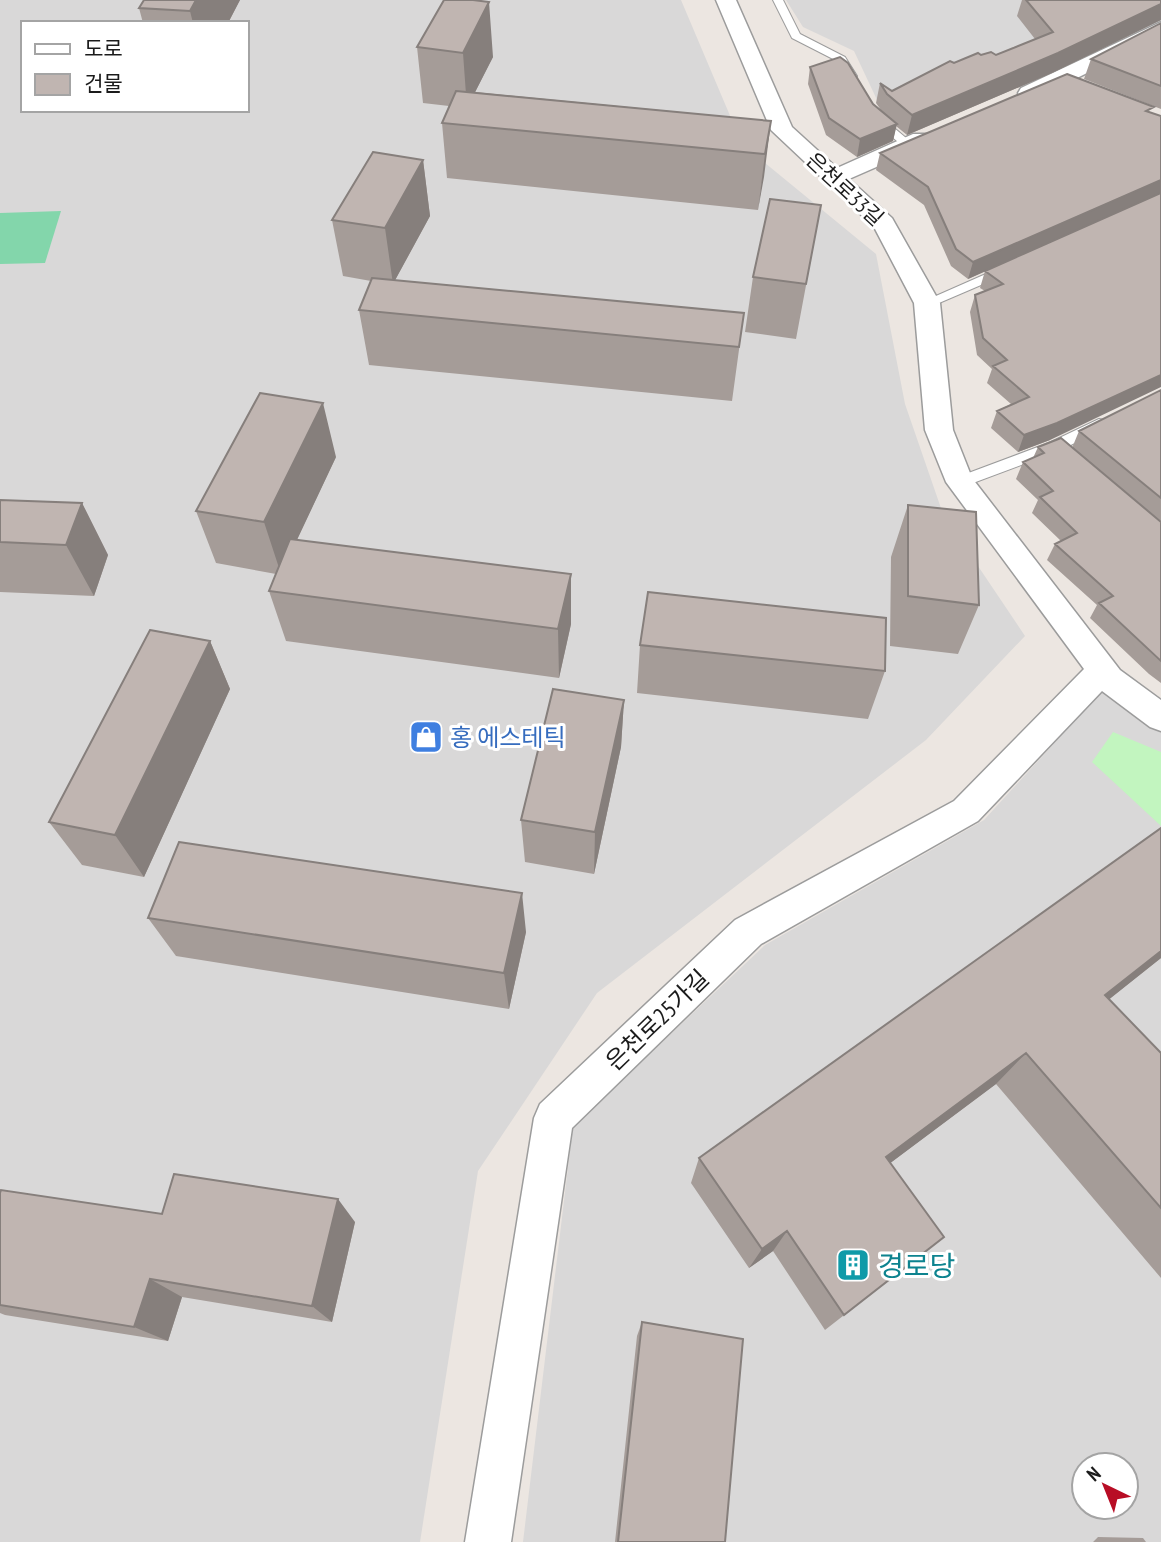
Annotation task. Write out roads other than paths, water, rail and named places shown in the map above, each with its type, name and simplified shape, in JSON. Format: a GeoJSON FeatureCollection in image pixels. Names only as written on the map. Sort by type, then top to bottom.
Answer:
{"type":"FeatureCollection","features":[{"type":"Feature","properties":{"kind":"street","name":"은천로33길"},"geometry":{"type":"LineString","coordinates":[[726,0],[782,130],[884,223],[927,303],[939,430],[960,482]]}},
{"type":"Feature","properties":{"kind":"street"},"geometry":{"type":"LineString","coordinates":[[1010,101],[1061,80],[1161,28]]}},
{"type":"Feature","properties":{"kind":"street"},"geometry":{"type":"LineString","coordinates":[[1061,80],[1086,90]]}},
{"type":"Feature","properties":{"kind":"street"},"geometry":{"type":"LineString","coordinates":[[834,177],[947,129]]}},
{"type":"Feature","properties":{"kind":"street"},"geometry":{"type":"LineString","coordinates":[[960,482],[1102,671],[1116,686],[1161,718]]}},
{"type":"Feature","properties":{"kind":"street","name":"은천로25가길"},"geometry":{"type":"LineString","coordinates":[[488,1542],[554,1118],[748,932],[966,810],[1102,671]]}},
{"type":"Feature","properties":{"kind":"lane"},"geometry":{"type":"LineString","coordinates":[[778,0],[796,36],[841,59],[855,82]]}},
{"type":"Feature","properties":{"kind":"lane"},"geometry":{"type":"LineString","coordinates":[[869,106],[876,118],[908,145]]}},
{"type":"Feature","properties":{"kind":"lane"},"geometry":{"type":"LineString","coordinates":[[927,303],[1021,262]]}},
{"type":"Feature","properties":{"kind":"lane"},"geometry":{"type":"LineString","coordinates":[[960,482],[1061,450],[1117,415]]}},
{"type":"Feature","properties":{"kind":"place","name":"홍 에스테틱"},"geometry":{"type":"Point","coordinates":[426,737]}},
{"type":"Feature","properties":{"kind":"place","name":"경로당"},"geometry":{"type":"Point","coordinates":[853,1265]}}]}
